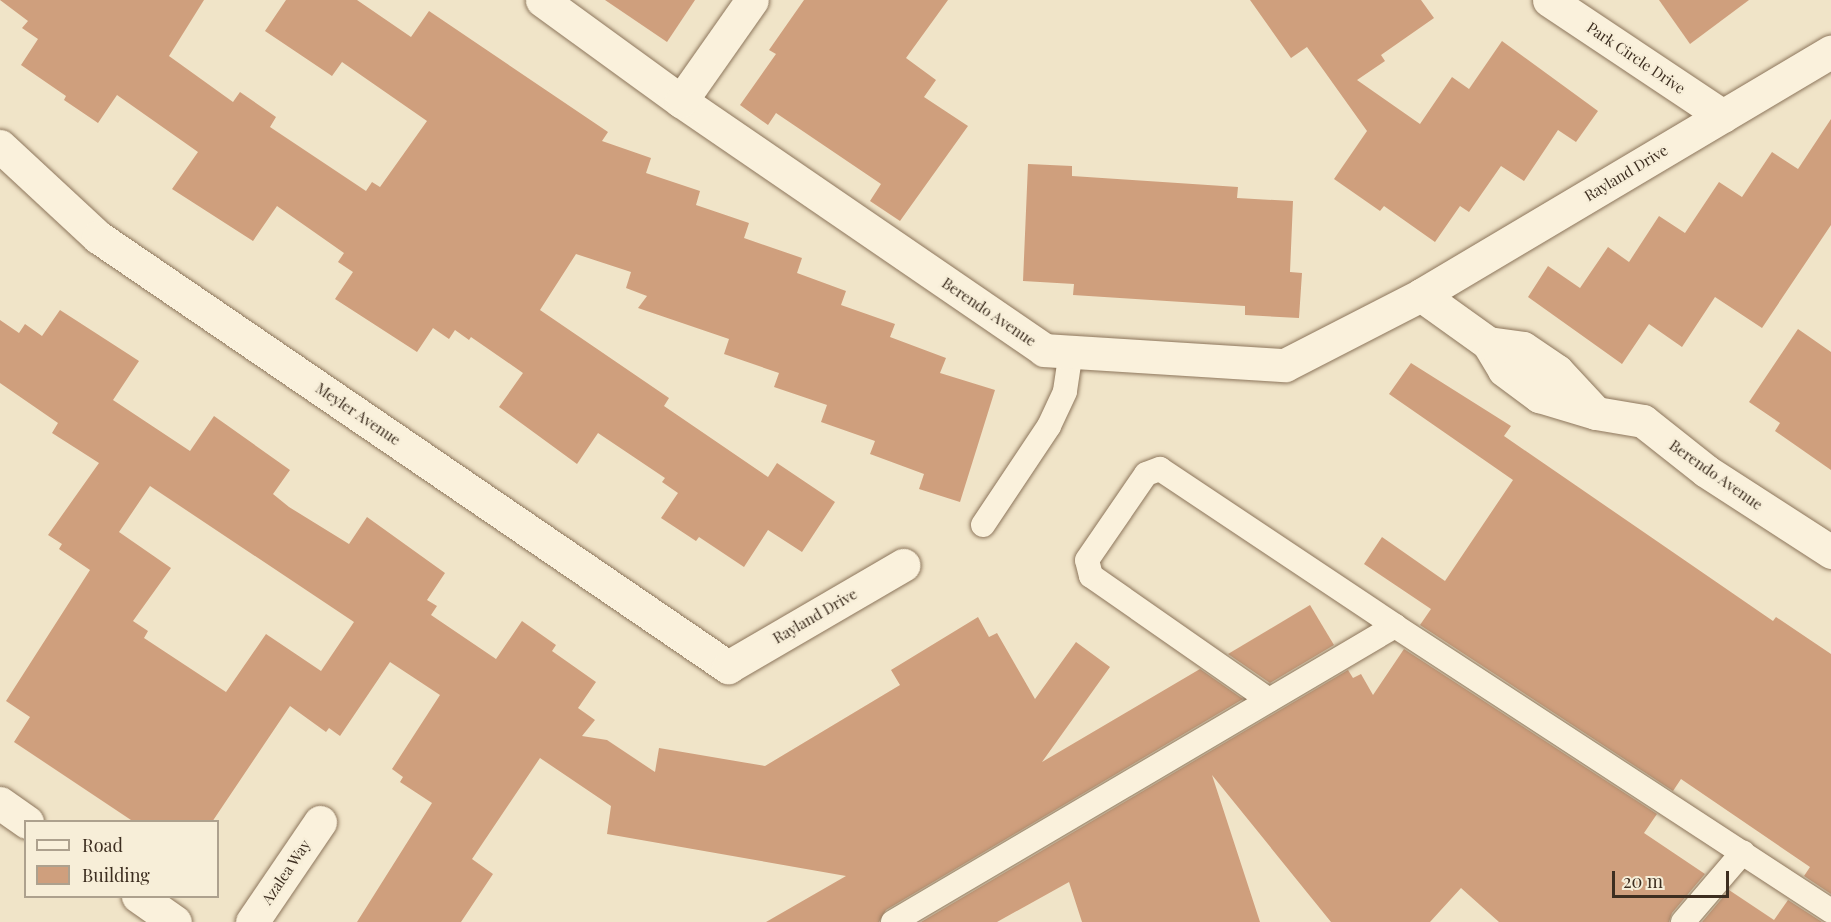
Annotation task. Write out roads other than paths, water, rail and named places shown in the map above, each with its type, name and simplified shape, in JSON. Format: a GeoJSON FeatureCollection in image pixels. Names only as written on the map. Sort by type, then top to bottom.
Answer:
{"type":"FeatureCollection","features":[{"type":"Feature","properties":{"kind":"street","name":"Berendo Avenue"},"geometry":{"type":"LineString","coordinates":[[542,0],[681,101],[1044,350],[1285,365],[1421,295],[1488,343],[1523,348],[1557,371],[1596,413],[1643,421],[1706,471],[1831,552]]}},
{"type":"Feature","properties":{"kind":"street"},"geometry":{"type":"LineString","coordinates":[[681,101],[752,0]]}},
{"type":"Feature","properties":{"kind":"street","name":"Park Circle Drive"},"geometry":{"type":"LineString","coordinates":[[1549,0],[1724,116]]}},
{"type":"Feature","properties":{"kind":"street","name":"Rayland Drive"},"geometry":{"type":"LineString","coordinates":[[1421,295],[1831,52]]}},
{"type":"Feature","properties":{"kind":"street","name":"Meyler Avenue"},"geometry":{"type":"LineString","coordinates":[[0,146],[98,237],[728,667]]}},
{"type":"Feature","properties":{"kind":"street","name":"Rayland Drive"},"geometry":{"type":"LineString","coordinates":[[728,667],[903,565]]}},
{"type":"Feature","properties":{"kind":"street"},"geometry":{"type":"LineString","coordinates":[[0,803],[24,820]]}},
{"type":"Feature","properties":{"kind":"street","name":"Azalea Way"},"geometry":{"type":"LineString","coordinates":[[252,922],[320,822]]}},
{"type":"Feature","properties":{"kind":"street"},"geometry":{"type":"LineString","coordinates":[[139,898],[175,922]]}},
{"type":"Feature","properties":{"kind":"lane"},"geometry":{"type":"LineString","coordinates":[[983,525],[1049,426],[1065,391],[1071,351]]}},
{"type":"Feature","properties":{"kind":"lane"},"geometry":{"type":"LineString","coordinates":[[1269,700],[1091,576],[1087,560],[1146,474],[1160,469],[1395,626],[1831,911]]}},
{"type":"Feature","properties":{"kind":"lane"},"geometry":{"type":"LineString","coordinates":[[893,922],[1395,626]]}},
{"type":"Feature","properties":{"kind":"lane"},"geometry":{"type":"LineString","coordinates":[[1683,922],[1743,852]]}}]}
